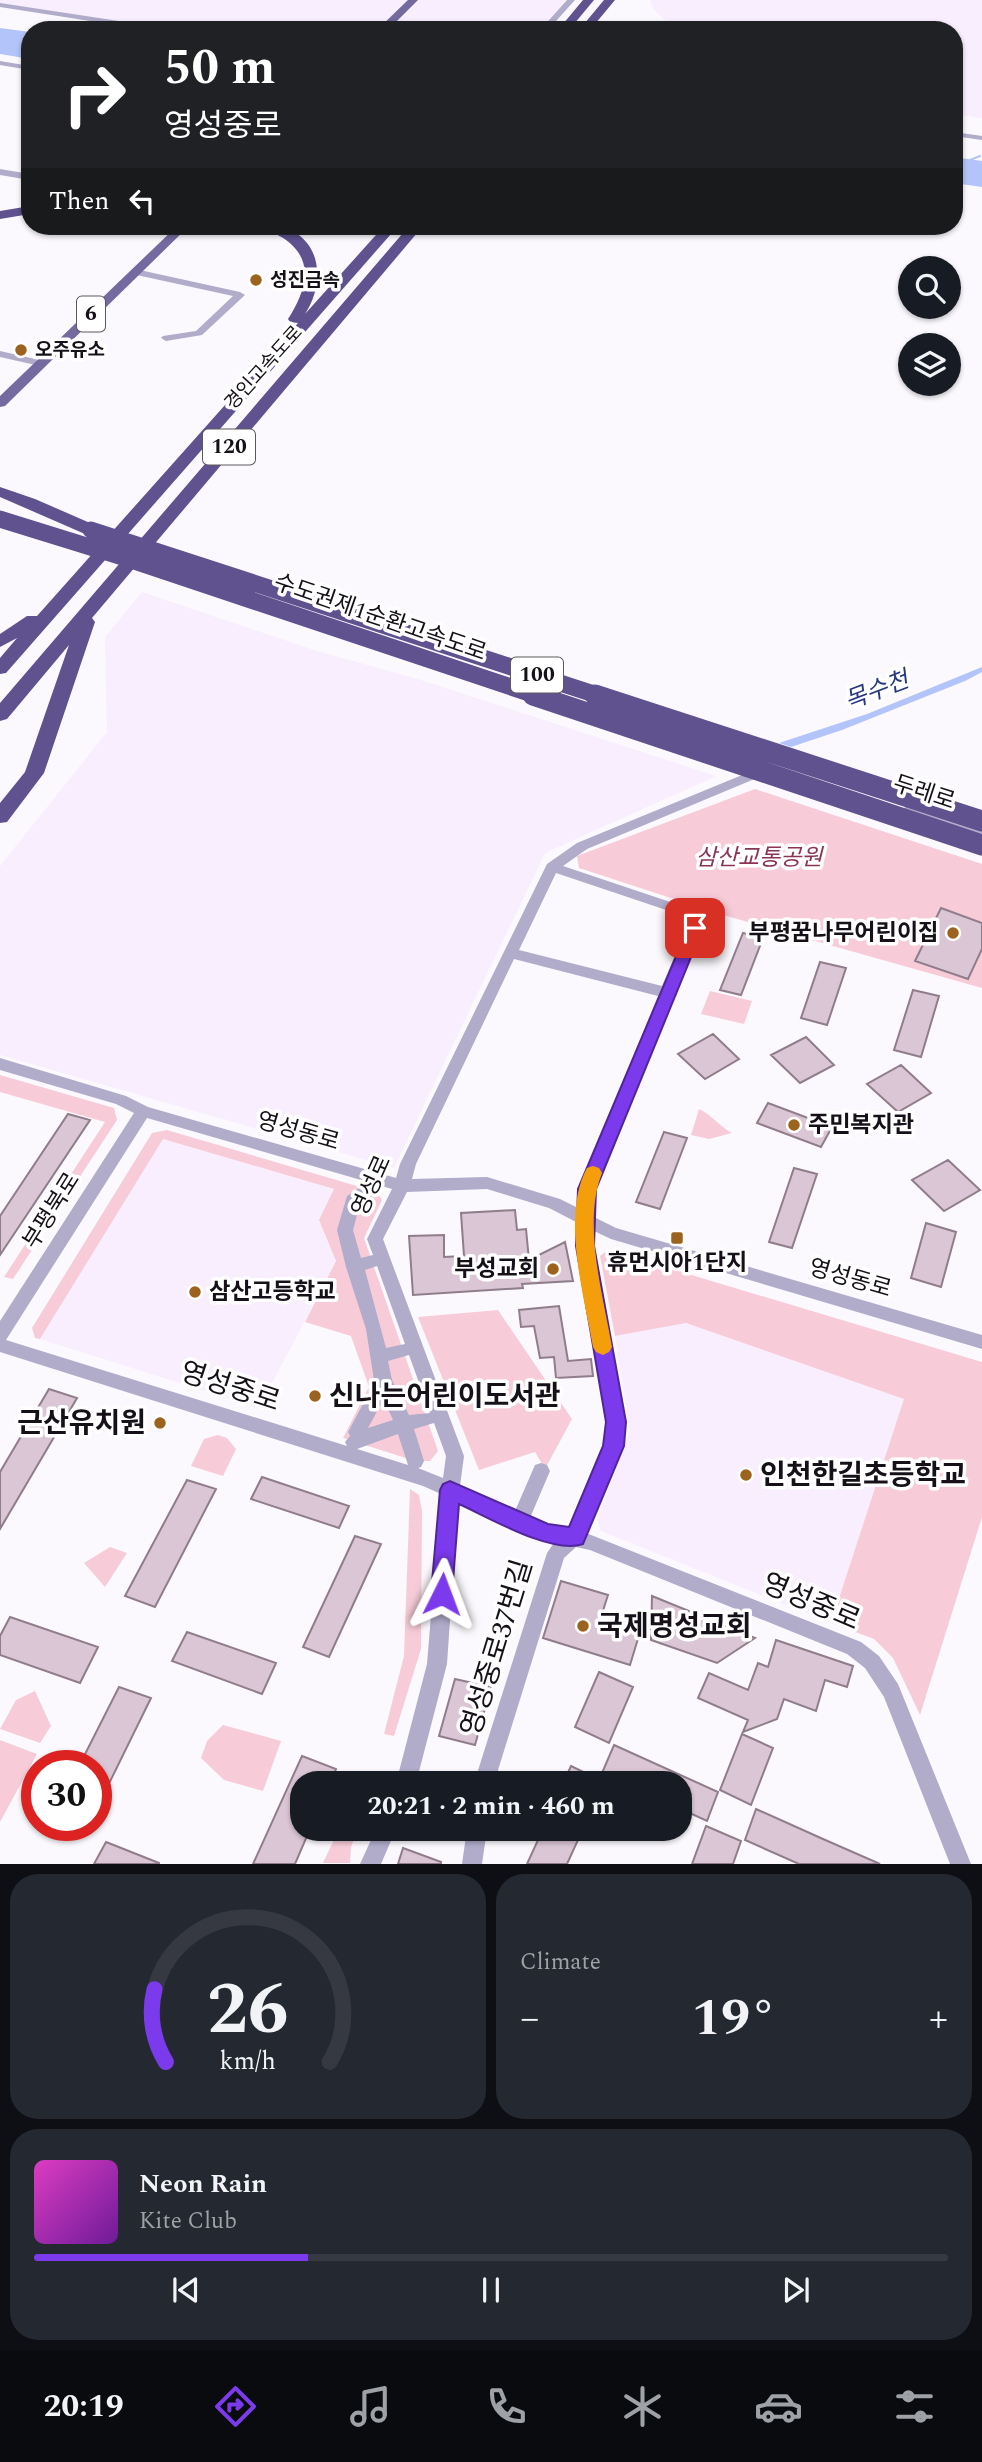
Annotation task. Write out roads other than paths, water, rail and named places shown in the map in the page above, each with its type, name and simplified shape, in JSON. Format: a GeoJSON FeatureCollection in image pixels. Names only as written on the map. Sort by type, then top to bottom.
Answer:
{"type":"FeatureCollection","features":[{"type":"Feature","properties":{"kind":"highway"},"geometry":{"type":"LineString","coordinates":[[571,21],[589,0]]}},
{"type":"Feature","properties":{"kind":"highway"},"geometry":{"type":"LineString","coordinates":[[592,21],[610,0]]}},
{"type":"Feature","properties":{"kind":"highway"},"geometry":{"type":"LineString","coordinates":[[604,21],[622,0]]}},
{"type":"Feature","properties":{"kind":"highway"},"geometry":{"type":"LineString","coordinates":[[0,202],[21,198]]}},
{"type":"Feature","properties":{"kind":"highway"},"geometry":{"type":"LineString","coordinates":[[0,215],[21,212]]}},
{"type":"Feature","properties":{"kind":"highway"},"geometry":{"type":"LineString","coordinates":[[267,365],[283,335],[301,311],[310,294],[313,279],[312,263],[305,251],[287,235]]}},
{"type":"Feature","properties":{"kind":"highway","name":"경인고속도로"},"geometry":{"type":"LineString","coordinates":[[0,669],[383,235]]}},
{"type":"Feature","properties":{"kind":"highway","name":"경인고속도로"},"geometry":{"type":"LineString","coordinates":[[0,715],[408,235]]}},
{"type":"Feature","properties":{"kind":"highway"},"geometry":{"type":"LineString","coordinates":[[369,281],[422,235]]}},
{"type":"Feature","properties":{"kind":"highway"},"geometry":{"type":"LineString","coordinates":[[0,492],[91,530]]}},
{"type":"Feature","properties":{"kind":"highway","name":"수도권제1순환고속도로"},"geometry":{"type":"LineString","coordinates":[[0,501],[982,821]]}},
{"type":"Feature","properties":{"kind":"highway","name":"수도권제1순환고속도로"},"geometry":{"type":"LineString","coordinates":[[0,519],[982,845]]}},
{"type":"Feature","properties":{"kind":"highway"},"geometry":{"type":"LineString","coordinates":[[0,534],[118,556]]}},
{"type":"Feature","properties":{"kind":"highway","name":"경인고속도로"},"geometry":{"type":"LineString","coordinates":[[0,642],[55,605]]}},
{"type":"Feature","properties":{"kind":"highway","name":"경인고속도로"},"geometry":{"type":"LineString","coordinates":[[0,817],[34,773],[89,612]]}},
{"type":"Feature","properties":{"kind":"main road"},"geometry":{"type":"LineString","coordinates":[[391,21],[413,0]]}},
{"type":"Feature","properties":{"kind":"main road","name":"6"},"geometry":{"type":"LineString","coordinates":[[0,402],[173,235]]}},
{"type":"Feature","properties":{"kind":"street"},"geometry":{"type":"LineString","coordinates":[[552,21],[571,0]]}},
{"type":"Feature","properties":{"kind":"street"},"geometry":{"type":"LineString","coordinates":[[0,5],[110,21]]}},
{"type":"Feature","properties":{"kind":"street"},"geometry":{"type":"LineString","coordinates":[[0,13],[53,21]]}},
{"type":"Feature","properties":{"kind":"street"},"geometry":{"type":"LineString","coordinates":[[0,63],[21,66]]}},
{"type":"Feature","properties":{"kind":"street"},"geometry":{"type":"LineString","coordinates":[[963,135],[982,138]]}},
{"type":"Feature","properties":{"kind":"street"},"geometry":{"type":"LineString","coordinates":[[0,172],[21,176]]}},
{"type":"Feature","properties":{"kind":"street"},"geometry":{"type":"LineString","coordinates":[[135,272],[240,295],[199,333],[166,338]]}},
{"type":"Feature","properties":{"kind":"street"},"geometry":{"type":"LineString","coordinates":[[0,354],[40,363]]}},
{"type":"Feature","properties":{"kind":"street","name":"두레로"},"geometry":{"type":"LineString","coordinates":[[493,675],[982,834]]}},
{"type":"Feature","properties":{"kind":"street","name":"영성로"},"geometry":{"type":"LineString","coordinates":[[409,1771],[438,1664],[450,1490],[455,1456],[375,1239],[402,1186],[408,1164],[552,867],[582,846],[775,766]]}},
{"type":"Feature","properties":{"kind":"street"},"geometry":{"type":"LineString","coordinates":[[552,867],[689,913],[696,921],[587,1189],[586,1220]]}},
{"type":"Feature","properties":{"kind":"street"},"geometry":{"type":"LineString","coordinates":[[510,953],[668,993]]}},
{"type":"Feature","properties":{"kind":"street","name":"영성동로"},"geometry":{"type":"LineString","coordinates":[[0,1064],[121,1100],[143,1111],[402,1186],[487,1184],[554,1203],[611,1233],[982,1340]]}},
{"type":"Feature","properties":{"kind":"street","name":"부평북로"},"geometry":{"type":"LineString","coordinates":[[0,1335],[143,1111]]}},
{"type":"Feature","properties":{"kind":"street"},"geometry":{"type":"LineString","coordinates":[[370,1190],[353,1199],[345,1230],[374,1329],[383,1380],[404,1424],[415,1461]]}},
{"type":"Feature","properties":{"kind":"street","name":"영성중로37번길"},"geometry":{"type":"LineString","coordinates":[[488,1771],[556,1553],[575,1537],[614,1446],[616,1422],[585,1246],[586,1220]]}},
{"type":"Feature","properties":{"kind":"street"},"geometry":{"type":"LineString","coordinates":[[354,1267],[372,1261]]}},
{"type":"Feature","properties":{"kind":"street","name":"영성중로"},"geometry":{"type":"LineString","coordinates":[[0,1345],[428,1479],[546,1533],[575,1537],[854,1648],[872,1662],[891,1691],[961,1864]]}},
{"type":"Feature","properties":{"kind":"street"},"geometry":{"type":"LineString","coordinates":[[378,1357],[403,1350]]}},
{"type":"Feature","properties":{"kind":"street"},"geometry":{"type":"LineString","coordinates":[[392,1399],[376,1396],[357,1432],[361,1439],[427,1419]]}},
{"type":"Feature","properties":{"kind":"street"},"geometry":{"type":"LineString","coordinates":[[519,1522],[541,1471]]}},
{"type":"Feature","properties":{"kind":"street"},"geometry":{"type":"LineString","coordinates":[[370,1864],[381,1841]]}},
{"type":"Feature","properties":{"kind":"street"},"geometry":{"type":"LineString","coordinates":[[472,1864],[475,1841]]}},
{"type":"Feature","properties":{"kind":"water"},"geometry":{"type":"Polygon","coordinates":[[[0,28],[21,31],[21,58],[0,54],[0,28]]]}},
{"type":"Feature","properties":{"kind":"water"},"geometry":{"type":"Polygon","coordinates":[[[963,158],[982,161],[982,187],[963,184],[963,158]]]}},
{"type":"Feature","properties":{"kind":"water","name":"목수천"},"geometry":{"type":"Polygon","coordinates":[[[982,667],[982,672],[965,681],[842,730],[791,747],[779,743],[867,714],[982,667]]]}},
{"type":"Feature","properties":{"kind":"waterway"},"geometry":{"type":"LineString","coordinates":[[970,160],[980,156]]}},
{"type":"Feature","properties":{"kind":"place","name":"성진금속"},"geometry":{"type":"Point","coordinates":[256,280]}},
{"type":"Feature","properties":{"kind":"place","name":"오주유소"},"geometry":{"type":"Point","coordinates":[21,350]}},
{"type":"Feature","properties":{"kind":"place","name":"부평꿈나무어린이집"},"geometry":{"type":"Point","coordinates":[953,933]}},
{"type":"Feature","properties":{"kind":"place","name":"주민복지관"},"geometry":{"type":"Point","coordinates":[794,1125]}},
{"type":"Feature","properties":{"kind":"place","name":"휴먼시아1단지"},"geometry":{"type":"Point","coordinates":[677,1238]}},
{"type":"Feature","properties":{"kind":"place","name":"부성교회"},"geometry":{"type":"Point","coordinates":[553,1269]}},
{"type":"Feature","properties":{"kind":"place","name":"삼산고등학교"},"geometry":{"type":"Point","coordinates":[195,1292]}},
{"type":"Feature","properties":{"kind":"place","name":"신나는어린이도서관"},"geometry":{"type":"Point","coordinates":[315,1396]}},
{"type":"Feature","properties":{"kind":"place","name":"근산유치원"},"geometry":{"type":"Point","coordinates":[160,1423]}},
{"type":"Feature","properties":{"kind":"place","name":"인천한길초등학교"},"geometry":{"type":"Point","coordinates":[746,1475]}},
{"type":"Feature","properties":{"kind":"place","name":"국제명성교회"},"geometry":{"type":"Point","coordinates":[583,1626]}},
{"type":"Feature","properties":{"kind":"park label","name":"삼산교통공원"},"geometry":{"type":"Point","coordinates":[759,858]}}]}
